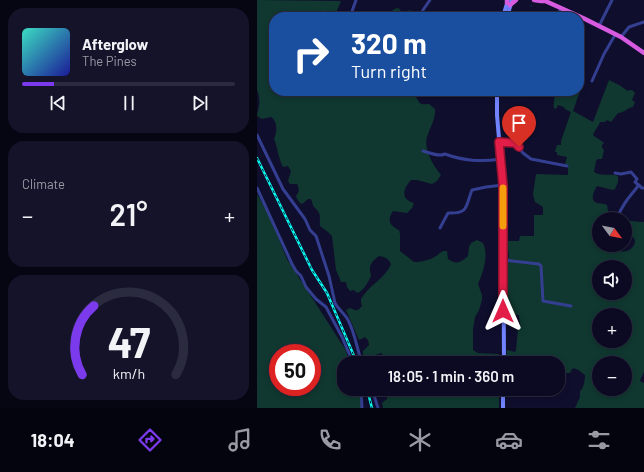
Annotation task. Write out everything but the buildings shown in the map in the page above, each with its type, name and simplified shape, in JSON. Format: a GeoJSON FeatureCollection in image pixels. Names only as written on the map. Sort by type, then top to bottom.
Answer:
{"type":"FeatureCollection","features":[{"type":"Feature","properties":{"kind":"highway"},"geometry":{"type":"LineString","coordinates":[[509,2],[516,0]]}},
{"type":"Feature","properties":{"kind":"highway"},"geometry":{"type":"LineString","coordinates":[[534,0],[543,0],[569,12]]}},
{"type":"Feature","properties":{"kind":"highway"},"geometry":{"type":"LineString","coordinates":[[584,19],[621,38],[644,53]]}},
{"type":"Feature","properties":{"kind":"main road"},"geometry":{"type":"LineString","coordinates":[[505,12],[509,2]]}},
{"type":"Feature","properties":{"kind":"main road"},"geometry":{"type":"LineString","coordinates":[[508,12],[509,2]]}},
{"type":"Feature","properties":{"kind":"main road"},"geometry":{"type":"LineString","coordinates":[[497,96],[503,185],[504,356]]}},
{"type":"Feature","properties":{"kind":"main road"},"geometry":{"type":"LineString","coordinates":[[503,396],[503,408]]}},
{"type":"Feature","properties":{"kind":"street"},"geometry":{"type":"LineString","coordinates":[[352,12],[356,0]]}},
{"type":"Feature","properties":{"kind":"street"},"geometry":{"type":"LineString","coordinates":[[423,12],[430,0]]}},
{"type":"Feature","properties":{"kind":"street"},"geometry":{"type":"LineString","coordinates":[[599,26],[612,0]]}},
{"type":"Feature","properties":{"kind":"street"},"geometry":{"type":"LineString","coordinates":[[559,12],[561,8]]}},
{"type":"Feature","properties":{"kind":"street"},"geometry":{"type":"LineString","coordinates":[[621,38],[629,28],[643,24]]}},
{"type":"Feature","properties":{"kind":"street"},"geometry":{"type":"LineString","coordinates":[[592,81],[604,54],[615,35]]}},
{"type":"Feature","properties":{"kind":"street"},"geometry":{"type":"LineString","coordinates":[[257,135],[283,189],[305,219],[310,230],[316,236],[329,276],[335,303],[351,325],[360,356]]}},
{"type":"Feature","properties":{"kind":"street"},"geometry":{"type":"LineString","coordinates":[[499,142],[515,143],[523,154],[531,158],[567,166]]}},
{"type":"Feature","properties":{"kind":"street"},"geometry":{"type":"LineString","coordinates":[[423,151],[436,155],[445,154],[478,161],[501,159]]}},
{"type":"Feature","properties":{"kind":"street"},"geometry":{"type":"LineString","coordinates":[[615,173],[621,174],[631,172],[637,179],[635,182],[644,188]]}},
{"type":"Feature","properties":{"kind":"street"},"geometry":{"type":"LineString","coordinates":[[440,228],[448,214],[462,212],[465,210],[472,190],[486,186],[503,185]]}},
{"type":"Feature","properties":{"kind":"street"},"geometry":{"type":"LineString","coordinates":[[619,212],[623,204],[639,185]]}},
{"type":"Feature","properties":{"kind":"street"},"geometry":{"type":"LineString","coordinates":[[257,188],[291,264],[316,299],[326,307],[350,356]]}},
{"type":"Feature","properties":{"kind":"street"},"geometry":{"type":"LineString","coordinates":[[503,260],[539,264],[541,266],[543,300],[571,306]]}},
{"type":"Feature","properties":{"kind":"street"},"geometry":{"type":"LineString","coordinates":[[361,396],[362,408]]}},
{"type":"Feature","properties":{"kind":"street"},"geometry":{"type":"LineString","coordinates":[[374,396],[378,408]]}},
{"type":"Feature","properties":{"kind":"green space"},"geometry":{"type":"Polygon","coordinates":[[[257,0],[341,1],[336,12],[269,12],[269,96],[416,96],[419,103],[429,104],[435,109],[435,116],[426,144],[431,160],[441,175],[437,181],[432,184],[411,180],[404,193],[407,199],[414,203],[412,208],[407,213],[393,211],[390,217],[390,222],[399,230],[400,251],[414,262],[428,260],[442,252],[447,251],[448,259],[456,263],[468,256],[471,243],[477,240],[483,243],[485,248],[485,258],[478,284],[482,295],[482,300],[475,317],[473,329],[473,350],[478,353],[499,354],[499,356],[384,356],[381,353],[372,356],[363,355],[363,351],[369,345],[368,340],[365,337],[359,340],[346,310],[350,308],[358,310],[362,306],[362,297],[383,275],[391,264],[386,258],[379,256],[374,260],[370,268],[371,276],[364,288],[357,293],[354,290],[350,291],[346,282],[341,282],[336,270],[332,236],[320,226],[320,216],[311,199],[308,199],[302,204],[300,203],[296,196],[299,190],[297,184],[290,184],[288,181],[291,171],[288,166],[283,167],[274,139],[276,124],[271,117],[262,119],[257,116],[259,96],[257,90],[257,0]]]}},
{"type":"Feature","properties":{"kind":"green space"},"geometry":{"type":"Polygon","coordinates":[[[397,8],[400,9],[401,12],[389,12],[397,8]]]}},
{"type":"Feature","properties":{"kind":"green space"},"geometry":{"type":"Polygon","coordinates":[[[609,80],[628,91],[632,90],[635,93],[632,100],[635,102],[633,107],[618,113],[611,122],[607,120],[605,122],[600,122],[593,135],[604,143],[602,145],[604,150],[602,159],[598,159],[596,161],[594,172],[618,176],[618,182],[613,190],[597,186],[594,193],[593,200],[597,203],[607,205],[609,212],[592,212],[592,252],[632,252],[635,240],[632,236],[632,221],[644,222],[644,372],[640,381],[644,383],[644,408],[575,408],[580,397],[580,391],[583,386],[585,375],[579,370],[575,369],[572,369],[570,373],[565,373],[565,356],[507,356],[507,350],[515,352],[516,350],[518,329],[520,326],[519,315],[507,314],[507,262],[509,256],[507,241],[519,241],[520,236],[534,236],[534,215],[543,214],[543,207],[535,202],[533,194],[536,174],[568,175],[568,165],[565,164],[567,157],[557,155],[557,152],[555,152],[557,145],[561,145],[571,112],[558,105],[556,109],[554,108],[554,99],[555,96],[578,96],[573,111],[593,122],[609,80]]]}},
{"type":"Feature","properties":{"kind":"green space"},"geometry":{"type":"Polygon","coordinates":[[[257,194],[268,213],[287,259],[345,349],[348,356],[337,356],[337,396],[362,396],[363,408],[257,408],[257,194]]]}},
{"type":"Feature","properties":{"kind":"green space"},"geometry":{"type":"Polygon","coordinates":[[[388,396],[499,396],[499,408],[383,408],[382,403],[387,399],[388,396]]]}},
{"type":"Feature","properties":{"kind":"railway"},"geometry":{"type":"LineString","coordinates":[[257,158],[312,270],[327,293],[354,356]]}},
{"type":"Feature","properties":{"kind":"railway"},"geometry":{"type":"LineString","coordinates":[[369,396],[372,408]]}},
{"type":"Feature","properties":{"kind":"slow traffic"},"geometry":{"type":"LineString","coordinates":[[503,188],[503,226]]}},
{"type":"Feature","properties":{"kind":"route"},"geometry":{"type":"LineString","coordinates":[[503,311],[503,185],[499,142],[515,143],[519,147]]}}]}
